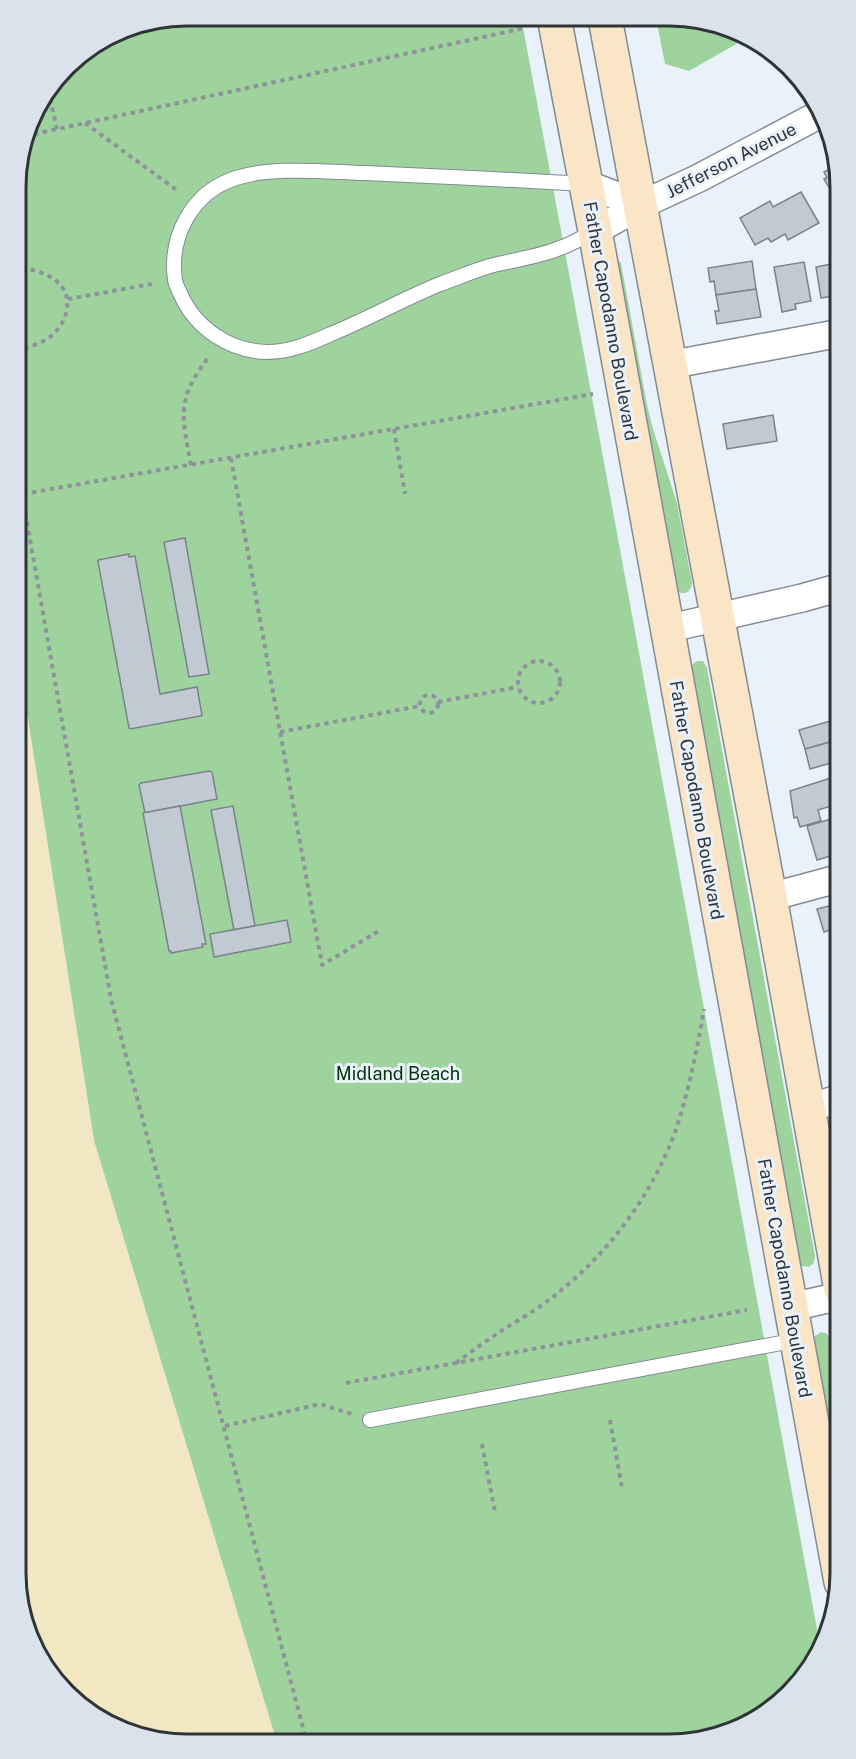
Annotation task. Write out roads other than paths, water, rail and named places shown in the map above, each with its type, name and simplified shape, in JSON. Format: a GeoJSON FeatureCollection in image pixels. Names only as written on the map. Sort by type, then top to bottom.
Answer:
{"type":"FeatureCollection","features":[{"type":"Feature","properties":{"kind":"main road","name":"Father Capodanno Boulevard"},"geometry":{"type":"LineString","coordinates":[[542,26],[586,184],[830,1522]]}},
{"type":"Feature","properties":{"kind":"main road"},"geometry":{"type":"LineString","coordinates":[[607,26],[830,1227]]}},
{"type":"Feature","properties":{"kind":"street","name":"Jefferson Avenue"},"geometry":{"type":"LineString","coordinates":[[594,231],[815,117]]}},
{"type":"Feature","properties":{"kind":"street"},"geometry":{"type":"LineString","coordinates":[[586,184],[641,205]]}},
{"type":"Feature","properties":{"kind":"street"},"geometry":{"type":"LineString","coordinates":[[669,365],[830,335]]}},
{"type":"Feature","properties":{"kind":"street"},"geometry":{"type":"LineString","coordinates":[[666,629],[830,590]]}},
{"type":"Feature","properties":{"kind":"street"},"geometry":{"type":"LineString","coordinates":[[770,897],[830,881]]}},
{"type":"Feature","properties":{"kind":"street"},"geometry":{"type":"LineString","coordinates":[[809,1108],[830,1101]]}},
{"type":"Feature","properties":{"kind":"street"},"geometry":{"type":"LineString","coordinates":[[791,1307],[830,1298]]}},
{"type":"Feature","properties":{"kind":"lane"},"geometry":{"type":"LineString","coordinates":[[586,184],[319,172],[271,172],[233,178],[212,189],[195,204],[182,227],[174,254],[175,282],[187,309],[208,332],[243,348],[267,352],[299,347],[439,285],[489,267],[560,249],[594,231]]}},
{"type":"Feature","properties":{"kind":"lane"},"geometry":{"type":"LineString","coordinates":[[370,1420],[797,1340]]}},
{"type":"Feature","properties":{"kind":"park label","name":"Midland Beach"},"geometry":{"type":"Point","coordinates":[398,1073]}}]}
